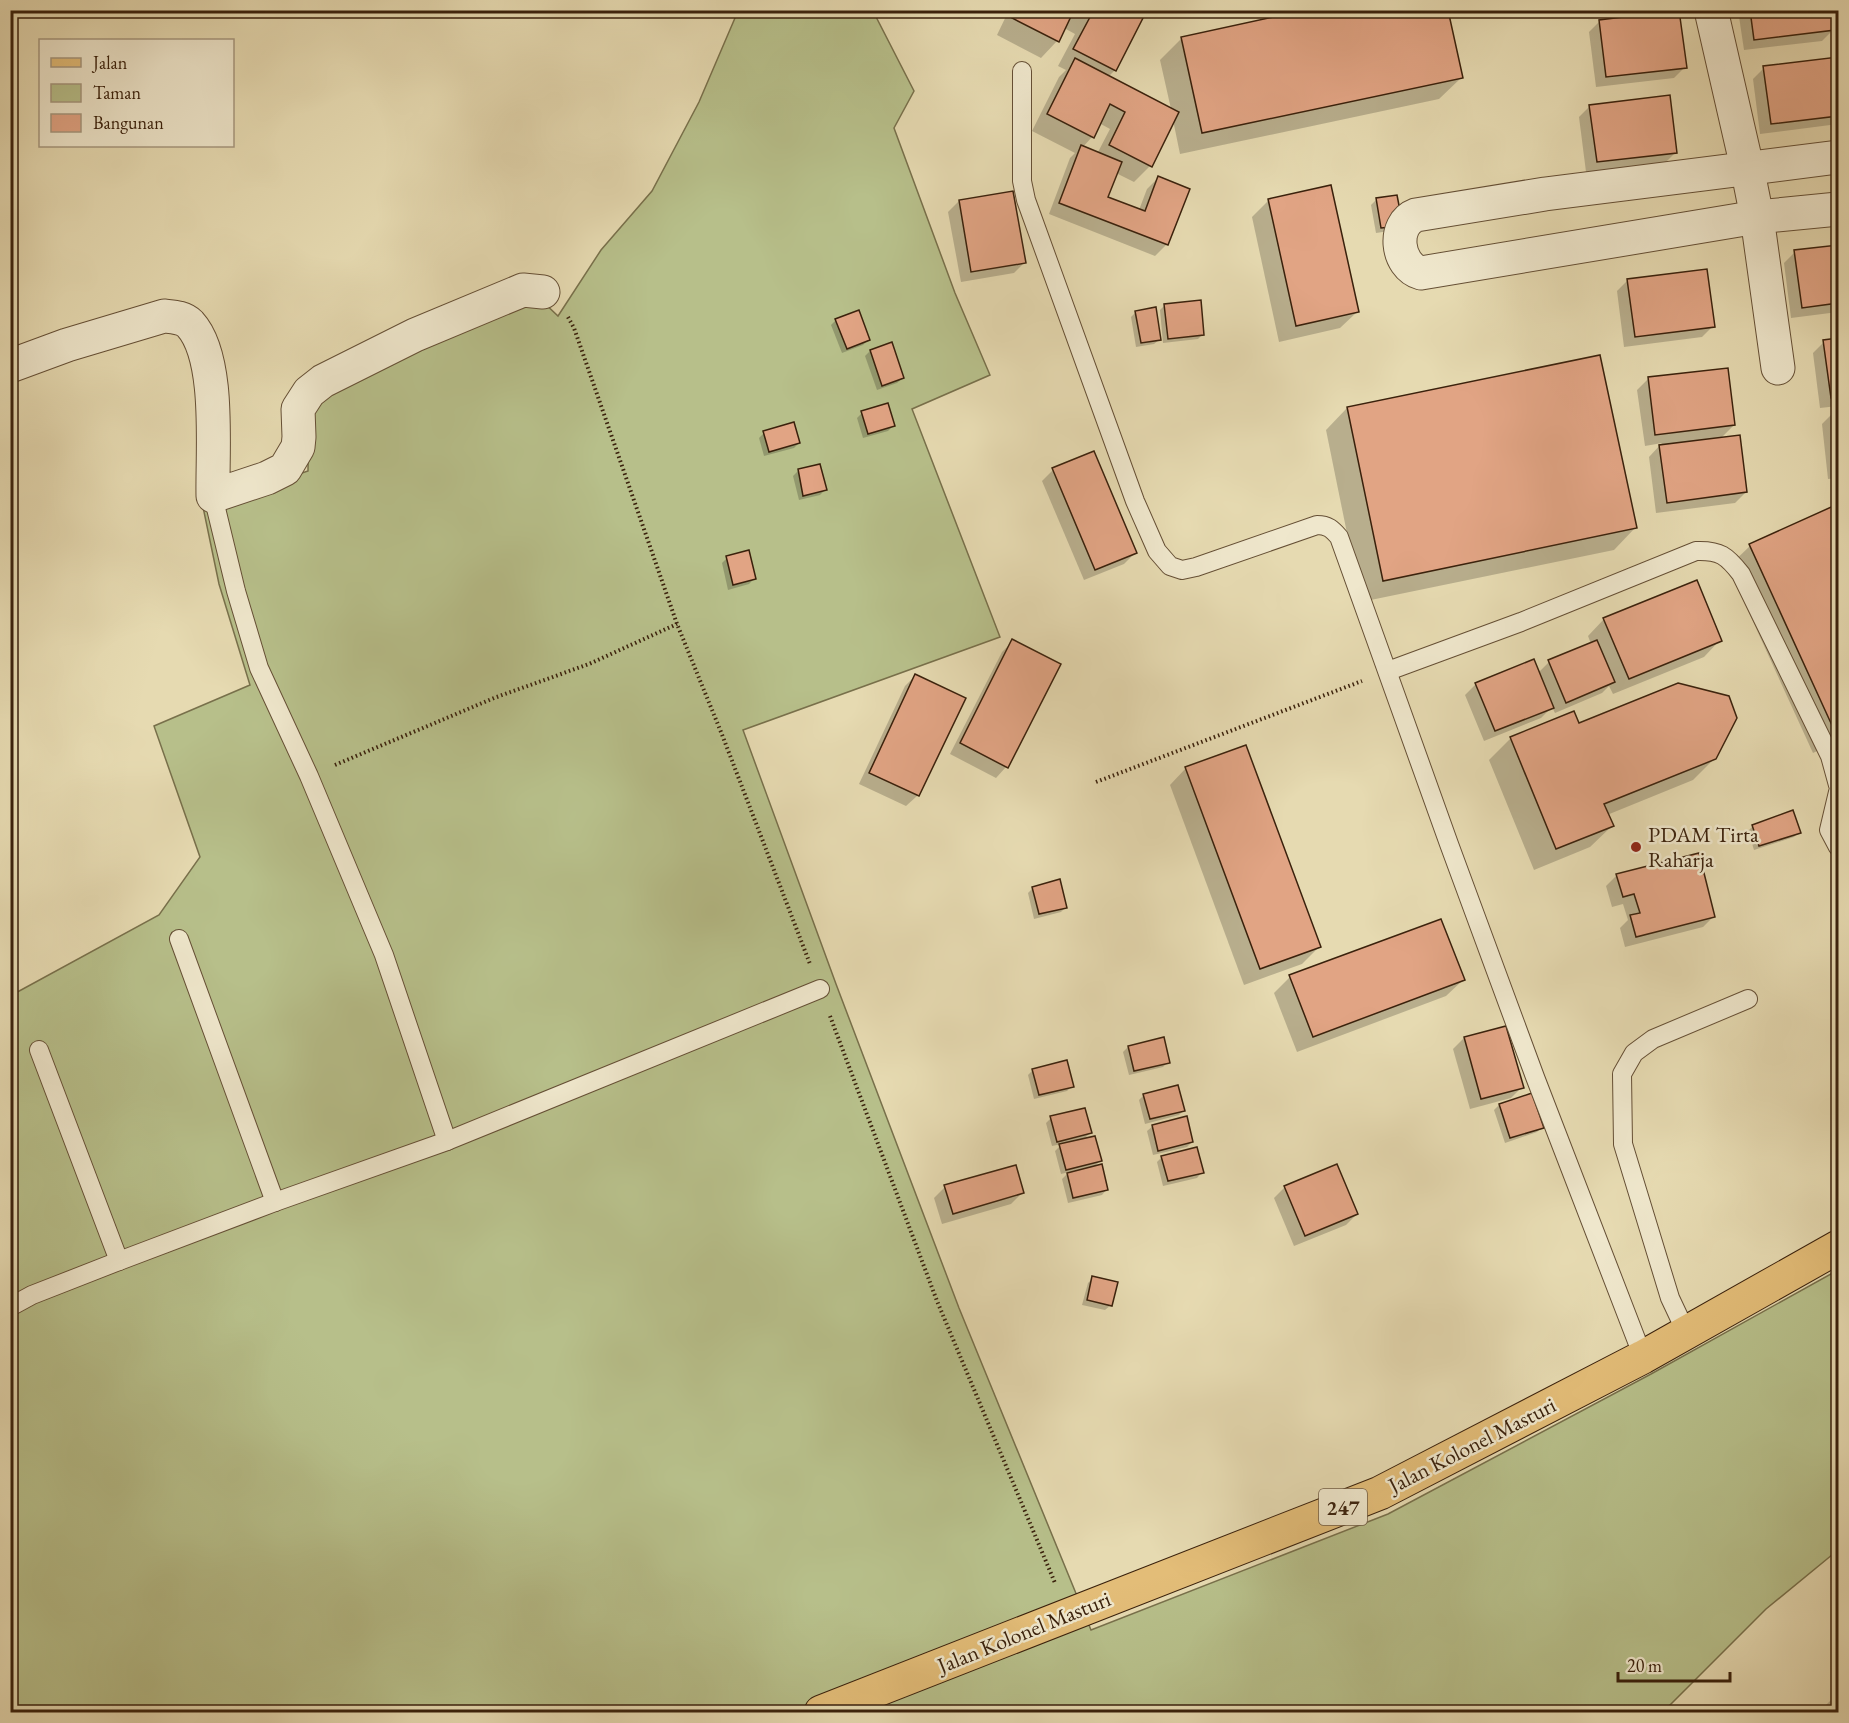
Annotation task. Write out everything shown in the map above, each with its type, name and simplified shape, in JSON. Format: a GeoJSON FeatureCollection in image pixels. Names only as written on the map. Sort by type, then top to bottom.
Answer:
{"type":"FeatureCollection","features":[{"type":"Feature","properties":{"kind":"main road","name":"Jalan Kolonel Masturi"},"geometry":{"type":"LineString","coordinates":[[821,1713],[1380,1493],[1643,1357],[1839,1247]]}},
{"type":"Feature","properties":{"kind":"street"},"geometry":{"type":"LineString","coordinates":[[1711,10],[1757,217],[1778,368]]}},
{"type":"Feature","properties":{"kind":"street"},"geometry":{"type":"LineString","coordinates":[[1839,157],[1545,194],[1416,215],[1404,224],[1400,236],[1403,257],[1408,266],[1421,273],[1757,217],[1839,209]]}},
{"type":"Feature","properties":{"kind":"street"},"geometry":{"type":"LineString","coordinates":[[10,366],[67,345],[164,316],[189,322],[205,351],[211,374],[213,496],[267,478],[285,469],[298,447],[298,409],[309,392],[323,381],[415,335],[523,290],[543,292]]}},
{"type":"Feature","properties":{"kind":"lane"},"geometry":{"type":"LineString","coordinates":[[1022,71],[1022,181],[1026,200],[1135,501],[1157,551],[1170,566],[1182,570],[1317,525],[1331,528],[1339,537],[1531,1066],[1643,1357]]}},
{"type":"Feature","properties":{"kind":"lane"},"geometry":{"type":"LineString","coordinates":[[213,496],[236,591],[259,668],[309,776],[384,955],[447,1141]]}},
{"type":"Feature","properties":{"kind":"lane"},"geometry":{"type":"LineString","coordinates":[[1388,671],[1521,622],[1696,551],[1713,550],[1729,560],[1741,574],[1830,756],[1839,785]]}},
{"type":"Feature","properties":{"kind":"lane"},"geometry":{"type":"LineString","coordinates":[[1839,792],[1830,830],[1839,848]]}},
{"type":"Feature","properties":{"kind":"lane"},"geometry":{"type":"LineString","coordinates":[[179,939],[275,1202]]}},
{"type":"Feature","properties":{"kind":"lane"},"geometry":{"type":"LineString","coordinates":[[10,1306],[32,1295],[275,1202],[447,1141],[820,989]]}},
{"type":"Feature","properties":{"kind":"lane"},"geometry":{"type":"LineString","coordinates":[[1686,1332],[1670,1298],[1623,1144],[1622,1074],[1634,1053],[1653,1039],[1749,999]]}},
{"type":"Feature","properties":{"kind":"lane"},"geometry":{"type":"LineString","coordinates":[[39,1050],[119,1261]]}},
{"type":"Feature","properties":{"kind":"path"},"geometry":{"type":"LineString","coordinates":[[543,292],[560,304],[574,328],[677,624],[820,989],[937,1301],[1068,1614]]}},
{"type":"Feature","properties":{"kind":"path"},"geometry":{"type":"LineString","coordinates":[[309,776],[494,698],[589,664],[677,624]]}},
{"type":"Feature","properties":{"kind":"path"},"geometry":{"type":"LineString","coordinates":[[1096,782],[1388,671]]}},
{"type":"Feature","properties":{"kind":"green space"},"geometry":{"type":"Polygon","coordinates":[[[738,11],[873,11],[914,91],[894,128],[955,293],[990,375],[912,409],[1000,637],[743,730],[959,1308],[1091,1630],[1388,1514],[1651,1374],[1838,1270],[1838,1550],[1766,1609],[1663,1712],[11,1712],[10,996],[159,915],[200,857],[154,726],[250,685],[219,584],[203,507],[308,471],[309,402],[414,347],[539,298],[558,316],[601,250],[652,191],[699,102],[738,11]]]}},
{"type":"Feature","properties":{"kind":"building"},"geometry":{"type":"Polygon","coordinates":[[[1016,10],[1074,10],[1059,42],[1012,18],[1016,10]]]}},
{"type":"Feature","properties":{"kind":"building"},"geometry":{"type":"Polygon","coordinates":[[[1079,10],[1132,10],[1144,16],[1116,71],[1073,49],[1090,17],[1079,10]]]}},
{"type":"Feature","properties":{"kind":"building"},"geometry":{"type":"Polygon","coordinates":[[[1305,10],[1448,10],[1463,78],[1202,133],[1181,37],[1305,10]]]}},
{"type":"Feature","properties":{"kind":"building"},"geometry":{"type":"Polygon","coordinates":[[[1679,10],[1687,68],[1606,77],[1599,20],[1679,10]]]}},
{"type":"Feature","properties":{"kind":"building"},"geometry":{"type":"Polygon","coordinates":[[[1750,10],[1832,10],[1835,30],[1754,40],[1750,10]]]}},
{"type":"Feature","properties":{"kind":"building"},"geometry":{"type":"Polygon","coordinates":[[[1838,57],[1838,116],[1771,124],[1763,66],[1838,57]]]}},
{"type":"Feature","properties":{"kind":"building"},"geometry":{"type":"Polygon","coordinates":[[[1075,58],[1179,112],[1152,167],[1109,145],[1125,112],[1110,104],[1094,138],[1047,114],[1075,58]]]}},
{"type":"Feature","properties":{"kind":"building"},"geometry":{"type":"Polygon","coordinates":[[[1670,95],[1677,153],[1597,162],[1589,105],[1670,95]]]}},
{"type":"Feature","properties":{"kind":"building"},"geometry":{"type":"Polygon","coordinates":[[[1081,145],[1122,162],[1108,197],[1145,211],[1158,176],[1190,189],[1168,245],[1059,203],[1081,145]]]}},
{"type":"Feature","properties":{"kind":"building"},"geometry":{"type":"Polygon","coordinates":[[[1331,185],[1359,312],[1296,326],[1268,199],[1331,185]]]}},
{"type":"Feature","properties":{"kind":"building"},"geometry":{"type":"Polygon","coordinates":[[[1013,191],[1026,263],[971,272],[959,200],[1013,191]]]}},
{"type":"Feature","properties":{"kind":"building"},"geometry":{"type":"Polygon","coordinates":[[[1397,195],[1403,226],[1381,228],[1376,198],[1397,195]]]}},
{"type":"Feature","properties":{"kind":"building"},"geometry":{"type":"Polygon","coordinates":[[[1838,245],[1838,303],[1802,308],[1794,250],[1838,245]]]}},
{"type":"Feature","properties":{"kind":"building"},"geometry":{"type":"Polygon","coordinates":[[[1707,269],[1715,327],[1635,337],[1627,279],[1707,269]]]}},
{"type":"Feature","properties":{"kind":"building"},"geometry":{"type":"Polygon","coordinates":[[[1201,300],[1204,335],[1168,339],[1164,304],[1201,300]]]}},
{"type":"Feature","properties":{"kind":"building"},"geometry":{"type":"Polygon","coordinates":[[[1156,307],[1161,340],[1141,343],[1135,311],[1156,307]]]}},
{"type":"Feature","properties":{"kind":"building"},"geometry":{"type":"Polygon","coordinates":[[[859,310],[870,340],[847,349],[835,319],[859,310]]]}},
{"type":"Feature","properties":{"kind":"building"},"geometry":{"type":"Polygon","coordinates":[[[1838,338],[1838,397],[1831,398],[1823,340],[1838,338]]]}},
{"type":"Feature","properties":{"kind":"building"},"geometry":{"type":"Polygon","coordinates":[[[892,342],[904,378],[882,386],[870,350],[892,342]]]}},
{"type":"Feature","properties":{"kind":"building"},"geometry":{"type":"Polygon","coordinates":[[[1600,355],[1637,528],[1383,581],[1347,407],[1600,355]]]}},
{"type":"Feature","properties":{"kind":"building"},"geometry":{"type":"Polygon","coordinates":[[[1728,368],[1735,425],[1655,435],[1648,377],[1728,368]]]}},
{"type":"Feature","properties":{"kind":"building"},"geometry":{"type":"Polygon","coordinates":[[[888,403],[895,426],[868,434],[861,411],[888,403]]]}},
{"type":"Feature","properties":{"kind":"building"},"geometry":{"type":"Polygon","coordinates":[[[1838,410],[1838,466],[1832,411],[1838,410]]]}},
{"type":"Feature","properties":{"kind":"building"},"geometry":{"type":"Polygon","coordinates":[[[794,422],[800,443],[769,452],[763,431],[794,422]]]}},
{"type":"Feature","properties":{"kind":"building"},"geometry":{"type":"Polygon","coordinates":[[[1740,435],[1747,492],[1667,503],[1659,445],[1740,435]]]}},
{"type":"Feature","properties":{"kind":"building"},"geometry":{"type":"Polygon","coordinates":[[[1094,451],[1137,553],[1095,570],[1052,468],[1094,451]]]}},
{"type":"Feature","properties":{"kind":"building"},"geometry":{"type":"Polygon","coordinates":[[[820,464],[827,490],[803,496],[798,469],[820,464]]]}},
{"type":"Feature","properties":{"kind":"building"},"geometry":{"type":"Polygon","coordinates":[[[1838,504],[1838,730],[1835,732],[1749,544],[1838,504]]]}},
{"type":"Feature","properties":{"kind":"building"},"geometry":{"type":"Polygon","coordinates":[[[749,550],[756,579],[733,585],[726,556],[749,550]]]}},
{"type":"Feature","properties":{"kind":"building"},"geometry":{"type":"Polygon","coordinates":[[[1697,580],[1722,641],[1629,679],[1603,618],[1697,580]]]}},
{"type":"Feature","properties":{"kind":"building"},"geometry":{"type":"Polygon","coordinates":[[[1012,639],[1061,664],[1008,768],[960,743],[1012,639]]]}},
{"type":"Feature","properties":{"kind":"building"},"geometry":{"type":"Polygon","coordinates":[[[1597,640],[1615,682],[1566,703],[1548,660],[1597,640]]]}},
{"type":"Feature","properties":{"kind":"building"},"geometry":{"type":"Polygon","coordinates":[[[1534,659],[1554,708],[1495,731],[1475,683],[1534,659]]]}},
{"type":"Feature","properties":{"kind":"building"},"geometry":{"type":"Polygon","coordinates":[[[915,674],[966,698],[919,796],[869,773],[915,674]]]}},
{"type":"Feature","properties":{"kind":"building"},"geometry":{"type":"Polygon","coordinates":[[[1678,683],[1729,696],[1737,718],[1716,759],[1604,804],[1614,826],[1556,849],[1510,737],[1574,711],[1579,723],[1678,683]]]}},
{"type":"Feature","properties":{"kind":"building"},"geometry":{"type":"Polygon","coordinates":[[[1246,745],[1321,947],[1260,969],[1185,767],[1246,745]]]}},
{"type":"Feature","properties":{"kind":"building"},"geometry":{"type":"Polygon","coordinates":[[[1793,810],[1801,833],[1759,846],[1752,825],[1793,810]]]}},
{"type":"Feature","properties":{"kind":"building"},"geometry":{"type":"Polygon","coordinates":[[[1699,853],[1715,917],[1636,937],[1630,915],[1640,913],[1634,894],[1623,897],[1616,874],[1699,853]]]}},
{"type":"Feature","properties":{"kind":"building"},"geometry":{"type":"Polygon","coordinates":[[[1060,879],[1067,908],[1039,914],[1032,887],[1060,879]]]}},
{"type":"Feature","properties":{"kind":"building"},"geometry":{"type":"Polygon","coordinates":[[[1441,919],[1465,980],[1313,1037],[1289,975],[1441,919]]]}},
{"type":"Feature","properties":{"kind":"building"},"geometry":{"type":"Polygon","coordinates":[[[1506,1026],[1524,1088],[1481,1099],[1464,1037],[1506,1026]]]}},
{"type":"Feature","properties":{"kind":"building"},"geometry":{"type":"Polygon","coordinates":[[[1164,1037],[1170,1063],[1134,1071],[1128,1046],[1164,1037]]]}},
{"type":"Feature","properties":{"kind":"building"},"geometry":{"type":"Polygon","coordinates":[[[1067,1060],[1074,1087],[1039,1095],[1032,1069],[1067,1060]]]}},
{"type":"Feature","properties":{"kind":"building"},"geometry":{"type":"Polygon","coordinates":[[[1178,1085],[1185,1111],[1150,1119],[1143,1094],[1178,1085]]]}},
{"type":"Feature","properties":{"kind":"building"},"geometry":{"type":"Polygon","coordinates":[[[1532,1093],[1544,1128],[1510,1138],[1499,1104],[1532,1093]]]}},
{"type":"Feature","properties":{"kind":"building"},"geometry":{"type":"Polygon","coordinates":[[[1085,1108],[1092,1133],[1057,1142],[1050,1116],[1085,1108]]]}},
{"type":"Feature","properties":{"kind":"building"},"geometry":{"type":"Polygon","coordinates":[[[1187,1116],[1193,1142],[1158,1151],[1152,1125],[1187,1116]]]}},
{"type":"Feature","properties":{"kind":"building"},"geometry":{"type":"Polygon","coordinates":[[[1095,1136],[1102,1161],[1066,1170],[1059,1144],[1095,1136]]]}},
{"type":"Feature","properties":{"kind":"building"},"geometry":{"type":"Polygon","coordinates":[[[1197,1147],[1204,1173],[1168,1181],[1161,1156],[1197,1147]]]}},
{"type":"Feature","properties":{"kind":"building"},"geometry":{"type":"Polygon","coordinates":[[[1102,1164],[1108,1190],[1073,1198],[1067,1173],[1102,1164]]]}},
{"type":"Feature","properties":{"kind":"building"},"geometry":{"type":"Polygon","coordinates":[[[1337,1164],[1358,1214],[1305,1236],[1284,1186],[1337,1164]]]}},
{"type":"Feature","properties":{"kind":"building"},"geometry":{"type":"Polygon","coordinates":[[[1016,1165],[1024,1193],[953,1214],[944,1185],[1016,1165]]]}},
{"type":"Feature","properties":{"kind":"building"},"geometry":{"type":"Polygon","coordinates":[[[1092,1276],[1118,1282],[1112,1306],[1087,1300],[1092,1276]]]}},
{"type":"Feature","properties":{"kind":"place","name":"PDAM Tirta Raharja"},"geometry":{"type":"Point","coordinates":[1636,847]}}]}
